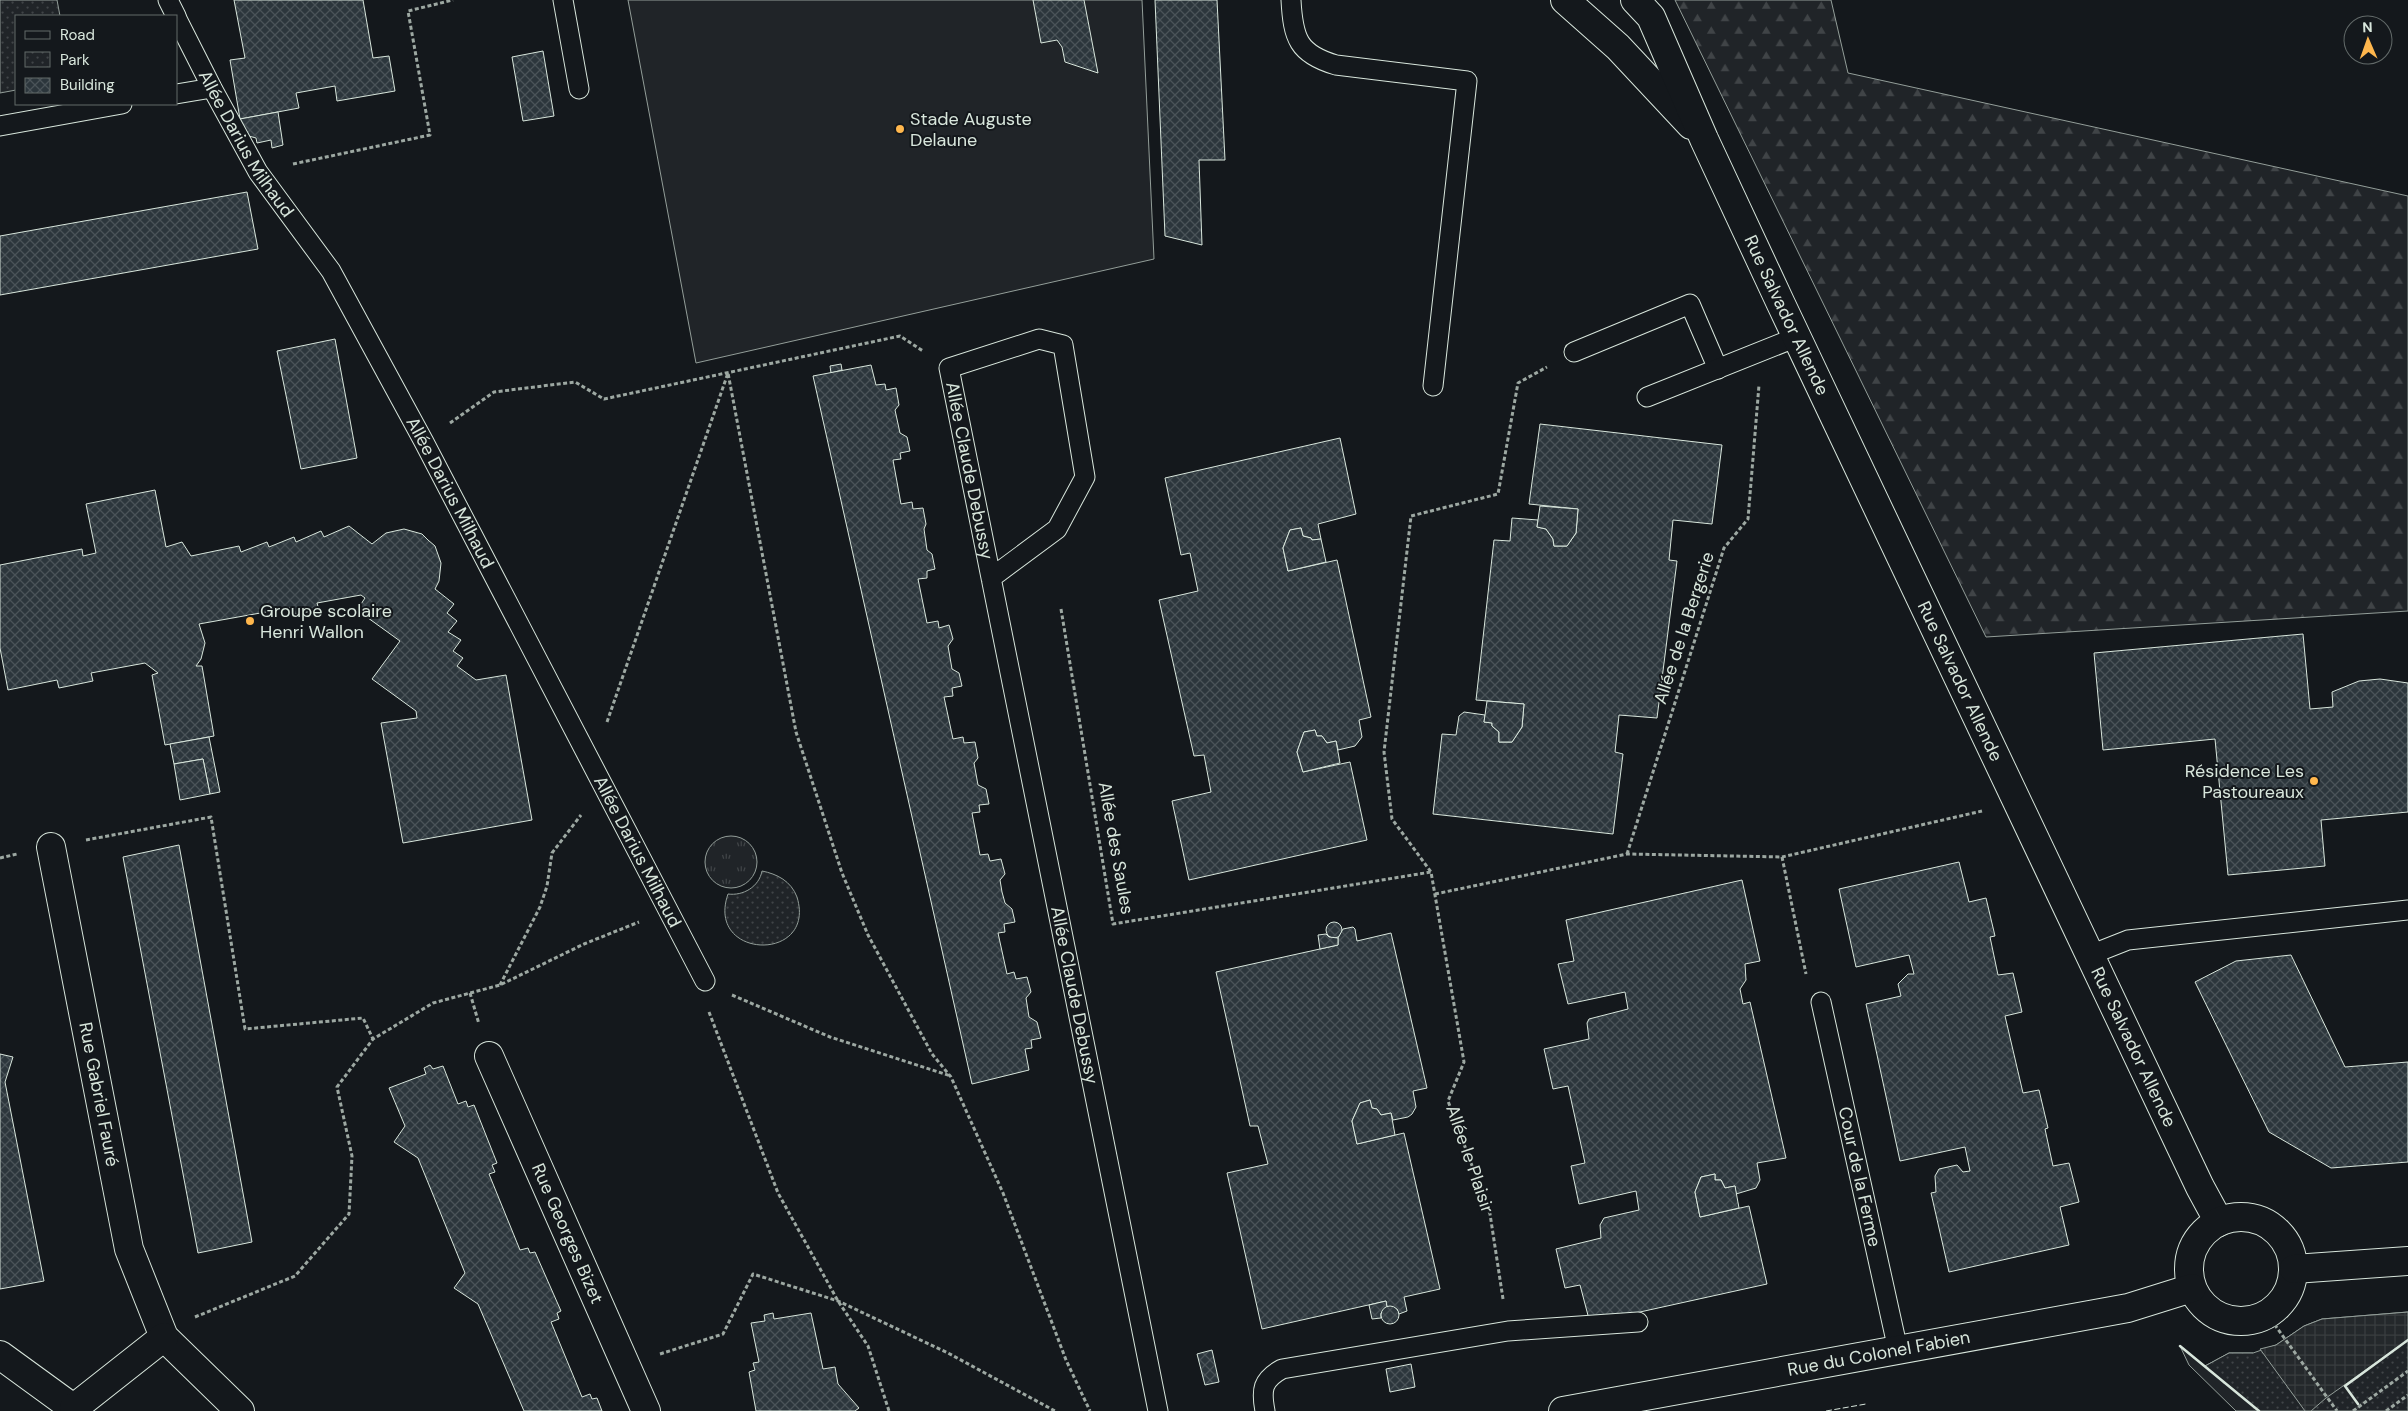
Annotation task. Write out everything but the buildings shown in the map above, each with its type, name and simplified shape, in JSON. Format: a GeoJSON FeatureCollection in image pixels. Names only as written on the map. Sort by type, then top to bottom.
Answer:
{"type":"FeatureCollection","features":[{"type":"Feature","properties":{"kind":"street","name":"Rue Salvador Allende"},"geometry":{"type":"LineString","coordinates":[[1564,0],[1618,47],[1704,139]]}},
{"type":"Feature","properties":{"kind":"street","name":"Rue Salvador Allende"},"geometry":{"type":"LineString","coordinates":[[1635,0],[1651,17],[1704,139],[2016,803],[2200,1187],[2219,1222]]}},
{"type":"Feature","properties":{"kind":"street","name":"Rue Gabriel Fauré"},"geometry":{"type":"LineString","coordinates":[[51,847],[129,1249],[164,1337],[240,1411]]}},
{"type":"Feature","properties":{"kind":"street","name":"Rue Georges Bizet"},"geometry":{"type":"LineString","coordinates":[[489,1056],[646,1411]]}},
{"type":"Feature","properties":{"kind":"street"},"geometry":{"type":"LineString","coordinates":[[2236,1217],[2253,1218],[2269,1225],[2282,1236],[2291,1252],[2294,1269],[2290,1287],[2281,1303],[2267,1314],[2250,1321],[2232,1321],[2215,1314],[2201,1304],[2192,1288],[2188,1268],[2192,1249],[2203,1233],[2219,1222],[2236,1217]]}},
{"type":"Feature","properties":{"kind":"street"},"geometry":{"type":"LineString","coordinates":[[2294,1269],[2408,1261]]}},
{"type":"Feature","properties":{"kind":"street","name":"Rue du Colonel Fabien"},"geometry":{"type":"LineString","coordinates":[[1563,1411],[2128,1308],[2192,1288]]}},
{"type":"Feature","properties":{"kind":"street"},"geometry":{"type":"LineString","coordinates":[[0,1355],[76,1409],[164,1337]]}},
{"type":"Feature","properties":{"kind":"lane","name":"Allée Darius Milhaud"},"geometry":{"type":"LineString","coordinates":[[168,0],[176,15]]}},
{"type":"Feature","properties":{"kind":"lane"},"geometry":{"type":"LineString","coordinates":[[563,0],[579,90]]}},
{"type":"Feature","properties":{"kind":"lane"},"geometry":{"type":"LineString","coordinates":[[1291,0],[1292,20],[1298,39],[1307,52],[1316,60],[1336,65],[1467,81],[1433,386]]}},
{"type":"Feature","properties":{"kind":"lane","name":"Allée Darius Milhaud"},"geometry":{"type":"LineString","coordinates":[[178,20],[212,88],[258,172],[331,272],[424,442],[591,766],[705,981]]}},
{"type":"Feature","properties":{"kind":"lane"},"geometry":{"type":"LineString","coordinates":[[178,94],[212,88]]}},
{"type":"Feature","properties":{"kind":"lane"},"geometry":{"type":"LineString","coordinates":[[0,126],[116,105]]}},
{"type":"Feature","properties":{"kind":"lane"},"geometry":{"type":"LineString","coordinates":[[1574,352],[1690,304],[1718,369]]}},
{"type":"Feature","properties":{"kind":"lane"},"geometry":{"type":"LineString","coordinates":[[1647,398],[1797,337]]}},
{"type":"Feature","properties":{"kind":"lane","name":"Allée Claude Debussy"},"geometry":{"type":"LineString","coordinates":[[991,578],[1057,529],[1085,477],[1062,345],[1039,339],[949,368],[991,578],[1158,1411]]}},
{"type":"Feature","properties":{"kind":"lane"},"geometry":{"type":"LineString","coordinates":[[2090,955],[2128,940],[2408,910]]}},
{"type":"Feature","properties":{"kind":"lane","name":"Cour de la Ferme"},"geometry":{"type":"LineString","coordinates":[[1821,1002],[1898,1350]]}},
{"type":"Feature","properties":{"kind":"lane"},"geometry":{"type":"LineString","coordinates":[[1265,1411],[1262,1393],[1271,1375],[1282,1369],[1508,1331],[1638,1322]]}},
{"type":"Feature","properties":{"kind":"path"},"geometry":{"type":"LineString","coordinates":[[258,172],[430,135],[408,11],[453,0]]}},
{"type":"Feature","properties":{"kind":"path"},"geometry":{"type":"LineString","coordinates":[[424,442],[494,392],[575,382],[604,400],[900,336],[949,368]]}},
{"type":"Feature","properties":{"kind":"path"},"geometry":{"type":"LineString","coordinates":[[1431,872],[1392,819],[1384,752],[1411,516],[1498,494],[1518,383],[1574,352]]}},
{"type":"Feature","properties":{"kind":"path","name":"Allée de la Bergerie"},"geometry":{"type":"LineString","coordinates":[[1628,854],[1724,548],[1748,519],[1761,352]]}},
{"type":"Feature","properties":{"kind":"path"},"geometry":{"type":"LineString","coordinates":[[500,985],[540,907],[547,886],[552,853],[581,817],[591,766],[728,373]]}},
{"type":"Feature","properties":{"kind":"path"},"geometry":{"type":"LineString","coordinates":[[728,373],[796,732],[842,873],[868,935],[932,1054],[951,1076],[1003,1193],[1066,1360],[1090,1411]]}},
{"type":"Feature","properties":{"kind":"path","name":"Allée des Saules"},"geometry":{"type":"LineString","coordinates":[[1061,610],[1113,924],[1431,872]]}},
{"type":"Feature","properties":{"kind":"path"},"geometry":{"type":"LineString","coordinates":[[1435,894],[1628,854],[1782,857],[2016,803]]}},
{"type":"Feature","properties":{"kind":"path"},"geometry":{"type":"LineString","coordinates":[[0,858],[211,817],[245,1029],[362,1018],[372,1039]]}},
{"type":"Feature","properties":{"kind":"path"},"geometry":{"type":"LineString","coordinates":[[1782,857],[1805,972],[1821,1002]]}},
{"type":"Feature","properties":{"kind":"path","name":"Allée le Plaisir"},"geometry":{"type":"LineString","coordinates":[[1431,872],[1464,1062],[1448,1101],[1490,1214],[1508,1331]]}},
{"type":"Feature","properties":{"kind":"path"},"geometry":{"type":"LineString","coordinates":[[164,1337],[191,1318],[295,1276],[349,1214],[352,1156],[337,1087],[372,1039],[432,1003],[500,985],[584,944],[667,911]]}},
{"type":"Feature","properties":{"kind":"path"},"geometry":{"type":"LineString","coordinates":[[889,1411],[868,1346],[838,1301],[778,1194],[703,998],[705,981],[743,1001],[830,1037],[951,1076]]}},
{"type":"Feature","properties":{"kind":"path"},"geometry":{"type":"LineString","coordinates":[[626,1365],[723,1334],[753,1274],[838,1301],[948,1353],[1055,1411]]}},
{"type":"Feature","properties":{"kind":"path"},"geometry":{"type":"LineString","coordinates":[[2267,1314],[2337,1411]]}},
{"type":"Feature","properties":{"kind":"path"},"geometry":{"type":"LineString","coordinates":[[2353,1411],[2408,1370]]}},
{"type":"Feature","properties":{"kind":"path"},"geometry":{"type":"LineString","coordinates":[[2386,1411],[2408,1396]]}},
{"type":"Feature","properties":{"kind":"green space"},"geometry":{"type":"Polygon","coordinates":[[[0,0],[57,0],[60,15],[15,15],[15,90],[0,93],[0,0]]]}},
{"type":"Feature","properties":{"kind":"green space","name":"Stade Auguste Delaune"},"geometry":{"type":"Polygon","coordinates":[[[628,0],[1142,0],[1154,259],[696,363],[628,0]]]}},
{"type":"Feature","properties":{"kind":"green space"},"geometry":{"type":"Polygon","coordinates":[[[1675,0],[1831,0],[1848,73],[2408,196],[2408,611],[1986,637],[1675,0]]]}},
{"type":"Feature","properties":{"kind":"green space"},"geometry":{"type":"Polygon","coordinates":[[[726,836],[736,836],[746,840],[753,847],[757,862],[753,877],[746,884],[736,888],[726,888],[716,884],[709,877],[705,867],[705,857],[709,847],[716,840],[726,836]]]}},
{"type":"Feature","properties":{"kind":"green space"},"geometry":{"type":"Polygon","coordinates":[[[762,871],[778,876],[791,887],[797,897],[799,919],[791,934],[778,942],[761,945],[745,941],[732,932],[725,916],[728,894],[739,894],[750,889],[758,882],[762,871]]]}},
{"type":"Feature","properties":{"kind":"green space"},"geometry":{"type":"Polygon","coordinates":[[[2408,1312],[2408,1411],[2259,1411],[2205,1366],[2229,1353],[2253,1353],[2276,1345],[2304,1326],[2322,1319],[2408,1312]]]}},
{"type":"Feature","properties":{"kind":"green space"},"geometry":{"type":"Polygon","coordinates":[[[2180,1346],[2205,1366],[2229,1353],[2253,1353],[2305,1411],[2236,1411],[2189,1365],[2180,1346]]]}},
{"type":"Feature","properties":{"kind":"shaded area"},"geometry":{"type":"Polygon","coordinates":[[[2408,1312],[2408,1340],[2326,1398],[2311,1411],[2305,1411],[2260,1349],[2276,1345],[2304,1326],[2322,1319],[2408,1312]]]}},
{"type":"Feature","properties":{"kind":"fence"},"geometry":{"type":"LineString","coordinates":[[1826,1411],[1866,1404]]}},
{"type":"Feature","properties":{"kind":"wall"},"geometry":{"type":"LineString","coordinates":[[2358,1404],[2345,1386],[2408,1340]]}},
{"type":"Feature","properties":{"kind":"wall"},"geometry":{"type":"LineString","coordinates":[[2180,1346],[2259,1411]]}},
{"type":"Feature","properties":{"kind":"place","name":"Stade Auguste Delaune"},"geometry":{"type":"Point","coordinates":[900,129]}},
{"type":"Feature","properties":{"kind":"place","name":"Groupe scolaire Henri Wallon"},"geometry":{"type":"Point","coordinates":[250,621]}},
{"type":"Feature","properties":{"kind":"place","name":"Résidence Les Pastoureaux"},"geometry":{"type":"Point","coordinates":[2314,781]}}]}
